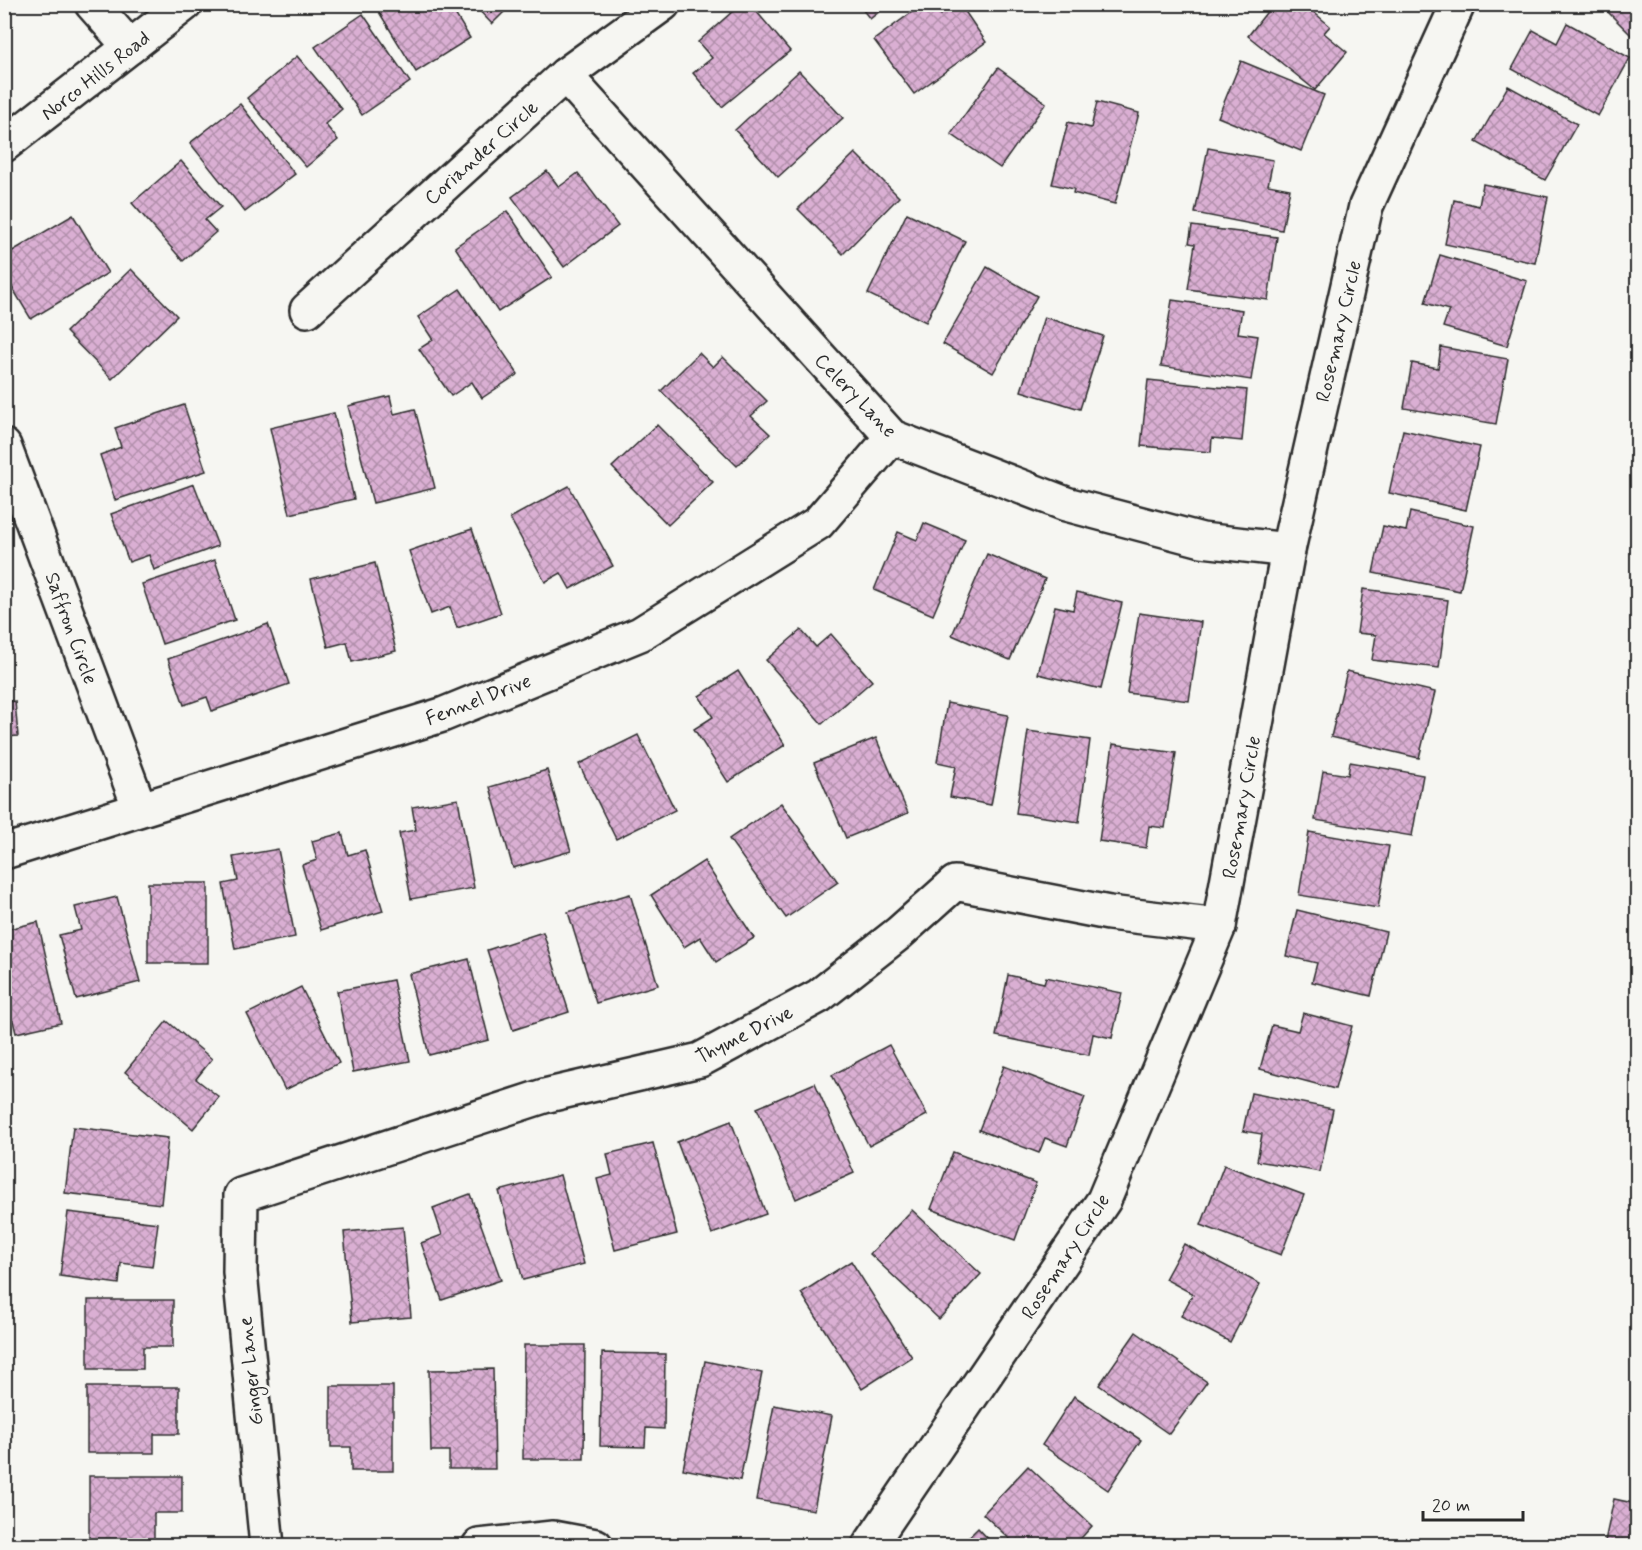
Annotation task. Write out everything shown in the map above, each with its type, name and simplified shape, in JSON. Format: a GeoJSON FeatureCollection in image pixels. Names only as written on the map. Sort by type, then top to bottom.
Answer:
{"type":"FeatureCollection","features":[{"type":"Feature","properties":{"kind":"street"},"geometry":{"type":"LineString","coordinates":[[92,4],[130,47]]}},
{"type":"Feature","properties":{"kind":"street","name":"Norco Hills Road"},"geometry":{"type":"LineString","coordinates":[[4,145],[185,4]]}},
{"type":"Feature","properties":{"kind":"street","name":"Coriander Circle"},"geometry":{"type":"LineString","coordinates":[[307,310],[565,75],[663,4]]}},
{"type":"Feature","properties":{"kind":"street","name":"Rosemary Circle"},"geometry":{"type":"LineString","coordinates":[[869,1545],[1104,1200],[1219,926],[1288,550],[1366,206],[1458,4]]}},
{"type":"Feature","properties":{"kind":"street","name":"Celery Lane"},"geometry":{"type":"LineString","coordinates":[[565,75],[892,437],[1066,504],[1202,540],[1288,550]]}},
{"type":"Feature","properties":{"kind":"street","name":"Fennel Drive"},"geometry":{"type":"LineString","coordinates":[[4,852],[442,715],[640,634],[818,523],[892,437]]}},
{"type":"Feature","properties":{"kind":"street","name":"Saffron Circle"},"geometry":{"type":"LineString","coordinates":[[4,446],[140,809]]}},
{"type":"Feature","properties":{"kind":"street","name":"Thyme Drive"},"geometry":{"type":"LineString","coordinates":[[241,1195],[544,1096],[700,1060],[819,996],[899,933],[955,882],[1109,913],[1219,926]]}},
{"type":"Feature","properties":{"kind":"street","name":"Ginger Lane"},"geometry":{"type":"LineString","coordinates":[[241,1195],[240,1272],[267,1545]]}},
{"type":"Feature","properties":{"kind":"street"},"geometry":{"type":"LineString","coordinates":[[479,1545],[553,1538],[596,1545]]}},
{"type":"Feature","properties":{"kind":"building"},"geometry":{"type":"Polygon","coordinates":[[[374,4],[449,4],[470,38],[416,72],[374,4]]]}},
{"type":"Feature","properties":{"kind":"building"},"geometry":{"type":"Polygon","coordinates":[[[473,4],[512,4],[492,24],[473,4]]]}},
{"type":"Feature","properties":{"kind":"building"},"geometry":{"type":"Polygon","coordinates":[[[741,4],[750,4],[790,51],[722,107],[693,73],[712,58],[698,42],[741,4]]]}},
{"type":"Feature","properties":{"kind":"building"},"geometry":{"type":"Polygon","coordinates":[[[858,4],[889,4],[870,19],[858,4]]]}},
{"type":"Feature","properties":{"kind":"building"},"geometry":{"type":"Polygon","coordinates":[[[923,4],[933,4],[941,15],[955,4],[960,4],[986,42],[914,94],[874,40],[923,4]]]}},
{"type":"Feature","properties":{"kind":"building"},"geometry":{"type":"Polygon","coordinates":[[[1273,4],[1304,4],[1330,26],[1324,33],[1347,52],[1315,90],[1248,36],[1273,4]]]}},
{"type":"Feature","properties":{"kind":"building"},"geometry":{"type":"Polygon","coordinates":[[[1600,4],[1638,4],[1638,34],[1634,38],[1600,4]]]}},
{"type":"Feature","properties":{"kind":"building"},"geometry":{"type":"Polygon","coordinates":[[[363,14],[410,82],[362,115],[315,47],[363,14]]]}},
{"type":"Feature","properties":{"kind":"building"},"geometry":{"type":"Polygon","coordinates":[[[1567,23],[1630,58],[1598,116],[1512,69],[1533,30],[1557,43],[1567,23]]]}},
{"type":"Feature","properties":{"kind":"building"},"geometry":{"type":"Polygon","coordinates":[[[297,56],[342,109],[325,124],[338,140],[306,167],[247,98],[297,56]]]}},
{"type":"Feature","properties":{"kind":"building"},"geometry":{"type":"Polygon","coordinates":[[[1241,61],[1324,95],[1301,151],[1218,117],[1241,61]]]}},
{"type":"Feature","properties":{"kind":"building"},"geometry":{"type":"Polygon","coordinates":[[[998,68],[1046,103],[1000,168],[951,134],[998,68]]]}},
{"type":"Feature","properties":{"kind":"building"},"geometry":{"type":"Polygon","coordinates":[[[799,71],[843,118],[778,177],[735,130],[799,71]]]}},
{"type":"Feature","properties":{"kind":"building"},"geometry":{"type":"Polygon","coordinates":[[[1508,86],[1577,124],[1545,180],[1476,142],[1508,86]]]}},
{"type":"Feature","properties":{"kind":"building"},"geometry":{"type":"Polygon","coordinates":[[[1097,102],[1139,113],[1115,204],[1073,193],[1074,189],[1052,184],[1068,122],[1091,128],[1097,102]]]}},
{"type":"Feature","properties":{"kind":"building"},"geometry":{"type":"Polygon","coordinates":[[[240,104],[295,174],[245,212],[190,143],[240,104]]]}},
{"type":"Feature","properties":{"kind":"building"},"geometry":{"type":"Polygon","coordinates":[[[1208,148],[1273,160],[1268,185],[1290,189],[1282,230],[1195,213],[1208,148]]]}},
{"type":"Feature","properties":{"kind":"building"},"geometry":{"type":"Polygon","coordinates":[[[855,153],[899,197],[843,254],[798,209],[855,153]]]}},
{"type":"Feature","properties":{"kind":"building"},"geometry":{"type":"Polygon","coordinates":[[[181,161],[221,207],[205,220],[216,232],[183,261],[132,203],[181,161]]]}},
{"type":"Feature","properties":{"kind":"building"},"geometry":{"type":"Polygon","coordinates":[[[547,171],[559,187],[578,173],[618,226],[564,267],[512,197],[547,171]]]}},
{"type":"Feature","properties":{"kind":"building"},"geometry":{"type":"Polygon","coordinates":[[[1483,184],[1548,197],[1535,263],[1445,244],[1454,200],[1479,206],[1483,184]]]}},
{"type":"Feature","properties":{"kind":"building"},"geometry":{"type":"Polygon","coordinates":[[[507,211],[552,277],[498,312],[455,247],[507,211]]]}},
{"type":"Feature","properties":{"kind":"building"},"geometry":{"type":"Polygon","coordinates":[[[907,213],[965,241],[926,322],[868,294],[907,213]]]}},
{"type":"Feature","properties":{"kind":"building"},"geometry":{"type":"Polygon","coordinates":[[[73,215],[108,273],[31,319],[4,274],[4,256],[73,215]]]}},
{"type":"Feature","properties":{"kind":"building"},"geometry":{"type":"Polygon","coordinates":[[[1192,226],[1277,237],[1268,300],[1188,289],[1195,244],[1189,243],[1192,226]]]}},
{"type":"Feature","properties":{"kind":"building"},"geometry":{"type":"Polygon","coordinates":[[[1440,255],[1527,281],[1507,346],[1443,327],[1449,310],[1425,303],[1440,255]]]}},
{"type":"Feature","properties":{"kind":"building"},"geometry":{"type":"Polygon","coordinates":[[[987,267],[1037,296],[993,373],[943,344],[987,267]]]}},
{"type":"Feature","properties":{"kind":"building"},"geometry":{"type":"Polygon","coordinates":[[[131,269],[177,316],[112,379],[66,332],[131,269]]]}},
{"type":"Feature","properties":{"kind":"building"},"geometry":{"type":"Polygon","coordinates":[[[460,289],[518,374],[482,398],[472,382],[451,396],[419,349],[433,340],[418,317],[460,289]]]}},
{"type":"Feature","properties":{"kind":"building"},"geometry":{"type":"Polygon","coordinates":[[[1172,300],[1242,310],[1238,333],[1258,336],[1251,380],[1161,366],[1172,300]]]}},
{"type":"Feature","properties":{"kind":"building"},"geometry":{"type":"Polygon","coordinates":[[[1044,317],[1103,336],[1080,409],[1021,391],[1044,317]]]}},
{"type":"Feature","properties":{"kind":"building"},"geometry":{"type":"Polygon","coordinates":[[[1441,347],[1508,359],[1496,424],[1404,408],[1412,363],[1438,368],[1441,347]]]}},
{"type":"Feature","properties":{"kind":"building"},"geometry":{"type":"Polygon","coordinates":[[[699,353],[713,367],[723,357],[767,401],[751,416],[770,434],[737,466],[661,391],[699,353]]]}},
{"type":"Feature","properties":{"kind":"building"},"geometry":{"type":"Polygon","coordinates":[[[1148,380],[1247,390],[1242,441],[1212,438],[1211,452],[1141,446],[1148,380]]]}},
{"type":"Feature","properties":{"kind":"building"},"geometry":{"type":"Polygon","coordinates":[[[390,396],[394,414],[415,409],[435,488],[373,503],[348,406],[390,396]]]}},
{"type":"Feature","properties":{"kind":"building"},"geometry":{"type":"Polygon","coordinates":[[[184,405],[206,471],[115,500],[100,455],[121,447],[115,428],[184,405]]]}},
{"type":"Feature","properties":{"kind":"building"},"geometry":{"type":"Polygon","coordinates":[[[334,413],[354,499],[290,514],[270,428],[334,413]]]}},
{"type":"Feature","properties":{"kind":"building"},"geometry":{"type":"Polygon","coordinates":[[[657,425],[713,482],[668,525],[612,467],[657,425]]]}},
{"type":"Feature","properties":{"kind":"building"},"geometry":{"type":"Polygon","coordinates":[[[1403,430],[1480,447],[1466,510],[1389,493],[1403,430]]]}},
{"type":"Feature","properties":{"kind":"building"},"geometry":{"type":"Polygon","coordinates":[[[194,484],[218,546],[154,570],[149,555],[129,562],[111,514],[194,484]]]}},
{"type":"Feature","properties":{"kind":"building"},"geometry":{"type":"Polygon","coordinates":[[[569,486],[613,566],[570,589],[561,573],[545,582],[510,518],[569,486]]]}},
{"type":"Feature","properties":{"kind":"building"},"geometry":{"type":"Polygon","coordinates":[[[1410,512],[1474,526],[1460,591],[1373,573],[1383,526],[1406,531],[1410,512]]]}},
{"type":"Feature","properties":{"kind":"building"},"geometry":{"type":"Polygon","coordinates":[[[924,523],[965,540],[933,615],[874,590],[898,532],[917,540],[924,523]]]}},
{"type":"Feature","properties":{"kind":"building"},"geometry":{"type":"Polygon","coordinates":[[[472,529],[501,613],[457,628],[450,607],[431,614],[409,551],[472,529]]]}},
{"type":"Feature","properties":{"kind":"building"},"geometry":{"type":"Polygon","coordinates":[[[987,554],[1045,579],[1010,660],[952,635],[987,554]]]}},
{"type":"Feature","properties":{"kind":"building"},"geometry":{"type":"Polygon","coordinates":[[[215,560],[235,620],[162,644],[142,584],[215,560]]]}},
{"type":"Feature","properties":{"kind":"building"},"geometry":{"type":"Polygon","coordinates":[[[375,563],[396,651],[352,662],[347,642],[328,647],[311,579],[375,563]]]}},
{"type":"Feature","properties":{"kind":"building"},"geometry":{"type":"Polygon","coordinates":[[[1363,589],[1448,600],[1439,668],[1372,660],[1376,635],[1357,633],[1363,589]]]}},
{"type":"Feature","properties":{"kind":"building"},"geometry":{"type":"Polygon","coordinates":[[[1077,592],[1122,603],[1101,689],[1038,674],[1055,606],[1073,610],[1077,592]]]}},
{"type":"Feature","properties":{"kind":"building"},"geometry":{"type":"Polygon","coordinates":[[[1139,613],[1201,622],[1189,701],[1127,693],[1139,613]]]}},
{"type":"Feature","properties":{"kind":"building"},"geometry":{"type":"Polygon","coordinates":[[[268,624],[289,684],[212,711],[207,697],[184,705],[168,659],[268,624]]]}},
{"type":"Feature","properties":{"kind":"building"},"geometry":{"type":"Polygon","coordinates":[[[801,630],[816,647],[831,634],[872,681],[822,724],[766,660],[801,630]]]}},
{"type":"Feature","properties":{"kind":"building"},"geometry":{"type":"Polygon","coordinates":[[[738,671],[785,745],[728,782],[694,729],[713,717],[699,696],[738,671]]]}},
{"type":"Feature","properties":{"kind":"building"},"geometry":{"type":"Polygon","coordinates":[[[1347,671],[1435,692],[1419,758],[1331,737],[1347,671]]]}},
{"type":"Feature","properties":{"kind":"building"},"geometry":{"type":"Polygon","coordinates":[[[15,701],[18,736],[6,737],[9,767],[4,767],[4,702],[15,701]]]}},
{"type":"Feature","properties":{"kind":"building"},"geometry":{"type":"Polygon","coordinates":[[[947,703],[1008,715],[991,805],[950,797],[956,766],[937,762],[947,703]]]}},
{"type":"Feature","properties":{"kind":"building"},"geometry":{"type":"Polygon","coordinates":[[[1028,731],[1090,740],[1079,822],[1016,813],[1028,731]]]}},
{"type":"Feature","properties":{"kind":"building"},"geometry":{"type":"Polygon","coordinates":[[[638,735],[675,810],[616,839],[579,764],[638,735]]]}},
{"type":"Feature","properties":{"kind":"building"},"geometry":{"type":"Polygon","coordinates":[[[876,738],[908,813],[846,838],[814,763],[876,738]]]}},
{"type":"Feature","properties":{"kind":"building"},"geometry":{"type":"Polygon","coordinates":[[[1113,744],[1176,753],[1165,828],[1149,826],[1146,848],[1099,841],[1113,744]]]}},
{"type":"Feature","properties":{"kind":"building"},"geometry":{"type":"Polygon","coordinates":[[[1350,762],[1423,775],[1412,836],[1315,820],[1323,771],[1348,775],[1350,762]]]}},
{"type":"Feature","properties":{"kind":"building"},"geometry":{"type":"Polygon","coordinates":[[[547,770],[571,851],[513,868],[490,787],[547,770]]]}},
{"type":"Feature","properties":{"kind":"building"},"geometry":{"type":"Polygon","coordinates":[[[458,799],[474,888],[411,899],[399,833],[416,830],[412,807],[458,799]]]}},
{"type":"Feature","properties":{"kind":"building"},"geometry":{"type":"Polygon","coordinates":[[[781,803],[838,882],[786,918],[729,839],[781,803]]]}},
{"type":"Feature","properties":{"kind":"building"},"geometry":{"type":"Polygon","coordinates":[[[1309,832],[1389,846],[1378,908],[1299,895],[1309,832]]]}},
{"type":"Feature","properties":{"kind":"building"},"geometry":{"type":"Polygon","coordinates":[[[342,833],[348,855],[365,850],[383,911],[321,930],[302,865],[317,860],[312,841],[342,833]]]}},
{"type":"Feature","properties":{"kind":"building"},"geometry":{"type":"Polygon","coordinates":[[[278,849],[295,937],[235,949],[223,884],[238,881],[233,857],[278,849]]]}},
{"type":"Feature","properties":{"kind":"building"},"geometry":{"type":"Polygon","coordinates":[[[704,861],[754,938],[716,962],[700,937],[684,947],[651,895],[704,861]]]}},
{"type":"Feature","properties":{"kind":"building"},"geometry":{"type":"Polygon","coordinates":[[[148,883],[208,883],[208,963],[148,963],[148,883]]]}},
{"type":"Feature","properties":{"kind":"building"},"geometry":{"type":"Polygon","coordinates":[[[630,894],[658,985],[596,1003],[568,912],[630,894]]]}},
{"type":"Feature","properties":{"kind":"building"},"geometry":{"type":"Polygon","coordinates":[[[117,897],[140,982],[76,999],[59,935],[81,930],[75,907],[117,897]]]}},
{"type":"Feature","properties":{"kind":"building"},"geometry":{"type":"Polygon","coordinates":[[[1297,910],[1386,932],[1371,996],[1312,982],[1317,963],[1286,956],[1297,910]]]}},
{"type":"Feature","properties":{"kind":"building"},"geometry":{"type":"Polygon","coordinates":[[[38,922],[61,1023],[16,1033],[13,1021],[4,1023],[4,930],[38,922]]]}},
{"type":"Feature","properties":{"kind":"building"},"geometry":{"type":"Polygon","coordinates":[[[543,932],[569,1012],[513,1030],[487,950],[543,932]]]}},
{"type":"Feature","properties":{"kind":"building"},"geometry":{"type":"Polygon","coordinates":[[[469,959],[489,1040],[429,1055],[409,974],[469,959]]]}},
{"type":"Feature","properties":{"kind":"building"},"geometry":{"type":"Polygon","coordinates":[[[1008,975],[1044,983],[1046,977],[1122,993],[1112,1038],[1093,1034],[1089,1055],[996,1036],[1008,975]]]}},
{"type":"Feature","properties":{"kind":"building"},"geometry":{"type":"Polygon","coordinates":[[[393,980],[410,1061],[353,1072],[337,991],[393,980]]]}},
{"type":"Feature","properties":{"kind":"building"},"geometry":{"type":"Polygon","coordinates":[[[301,987],[339,1063],[285,1090],[247,1014],[301,987]]]}},
{"type":"Feature","properties":{"kind":"building"},"geometry":{"type":"Polygon","coordinates":[[[1303,1013],[1352,1026],[1335,1089],[1260,1069],[1272,1025],[1298,1031],[1303,1013]]]}},
{"type":"Feature","properties":{"kind":"building"},"geometry":{"type":"Polygon","coordinates":[[[167,1021],[212,1059],[196,1079],[219,1097],[193,1129],[125,1072],[167,1021]]]}},
{"type":"Feature","properties":{"kind":"building"},"geometry":{"type":"Polygon","coordinates":[[[889,1045],[927,1115],[869,1146],[832,1075],[889,1045]]]}},
{"type":"Feature","properties":{"kind":"building"},"geometry":{"type":"Polygon","coordinates":[[[1004,1066],[1085,1097],[1067,1146],[1045,1138],[1039,1153],[979,1130],[1004,1066]]]}},
{"type":"Feature","properties":{"kind":"building"},"geometry":{"type":"Polygon","coordinates":[[[815,1083],[854,1173],[796,1199],[757,1108],[815,1083]]]}},
{"type":"Feature","properties":{"kind":"building"},"geometry":{"type":"Polygon","coordinates":[[[1251,1093],[1333,1109],[1320,1172],[1257,1161],[1262,1134],[1243,1131],[1251,1093]]]}},
{"type":"Feature","properties":{"kind":"building"},"geometry":{"type":"Polygon","coordinates":[[[731,1121],[766,1214],[712,1234],[677,1142],[731,1121]]]}},
{"type":"Feature","properties":{"kind":"building"},"geometry":{"type":"Polygon","coordinates":[[[73,1127],[168,1138],[161,1204],[65,1193],[73,1127]]]}},
{"type":"Feature","properties":{"kind":"building"},"geometry":{"type":"Polygon","coordinates":[[[653,1143],[677,1234],[615,1250],[597,1179],[612,1175],[607,1154],[653,1143]]]}},
{"type":"Feature","properties":{"kind":"building"},"geometry":{"type":"Polygon","coordinates":[[[953,1152],[1036,1183],[1015,1240],[931,1209],[953,1152]]]}},
{"type":"Feature","properties":{"kind":"building"},"geometry":{"type":"Polygon","coordinates":[[[1224,1165],[1304,1195],[1281,1255],[1201,1225],[1224,1165]]]}},
{"type":"Feature","properties":{"kind":"building"},"geometry":{"type":"Polygon","coordinates":[[[560,1175],[584,1264],[523,1280],[499,1191],[560,1175]]]}},
{"type":"Feature","properties":{"kind":"building"},"geometry":{"type":"Polygon","coordinates":[[[470,1194],[501,1280],[442,1300],[421,1243],[442,1235],[433,1208],[470,1194]]]}},
{"type":"Feature","properties":{"kind":"building"},"geometry":{"type":"Polygon","coordinates":[[[912,1210],[981,1274],[939,1319],[870,1254],[912,1210]]]}},
{"type":"Feature","properties":{"kind":"building"},"geometry":{"type":"Polygon","coordinates":[[[68,1212],[158,1223],[152,1267],[121,1263],[119,1284],[60,1276],[68,1212]]]}},
{"type":"Feature","properties":{"kind":"building"},"geometry":{"type":"Polygon","coordinates":[[[403,1227],[411,1317],[352,1322],[344,1232],[403,1227]]]}},
{"type":"Feature","properties":{"kind":"building"},"geometry":{"type":"Polygon","coordinates":[[[1184,1244],[1260,1284],[1230,1342],[1181,1316],[1193,1294],[1165,1279],[1184,1244]]]}},
{"type":"Feature","properties":{"kind":"building"},"geometry":{"type":"Polygon","coordinates":[[[851,1261],[912,1357],[862,1389],[801,1293],[851,1261]]]}},
{"type":"Feature","properties":{"kind":"building"},"geometry":{"type":"Polygon","coordinates":[[[88,1300],[173,1300],[173,1347],[143,1347],[143,1369],[88,1369],[88,1300]]]}},
{"type":"Feature","properties":{"kind":"building"},"geometry":{"type":"Polygon","coordinates":[[[1136,1332],[1207,1382],[1169,1434],[1099,1385],[1136,1332]]]}},
{"type":"Feature","properties":{"kind":"building"},"geometry":{"type":"Polygon","coordinates":[[[524,1345],[585,1345],[584,1459],[523,1459],[524,1345]]]}},
{"type":"Feature","properties":{"kind":"building"},"geometry":{"type":"Polygon","coordinates":[[[602,1353],[665,1354],[664,1429],[646,1428],[645,1447],[600,1446],[602,1353]]]}},
{"type":"Feature","properties":{"kind":"building"},"geometry":{"type":"Polygon","coordinates":[[[705,1361],[762,1373],[740,1480],[683,1469],[705,1361]]]}},
{"type":"Feature","properties":{"kind":"building"},"geometry":{"type":"Polygon","coordinates":[[[493,1369],[495,1469],[449,1469],[449,1451],[431,1451],[429,1370],[493,1369]]]}},
{"type":"Feature","properties":{"kind":"building"},"geometry":{"type":"Polygon","coordinates":[[[331,1386],[393,1386],[393,1471],[351,1471],[351,1447],[331,1447],[331,1386]]]}},
{"type":"Feature","properties":{"kind":"building"},"geometry":{"type":"Polygon","coordinates":[[[87,1387],[179,1387],[179,1434],[154,1434],[154,1453],[87,1453],[87,1387]]]}},
{"type":"Feature","properties":{"kind":"building"},"geometry":{"type":"Polygon","coordinates":[[[1074,1396],[1141,1440],[1108,1490],[1042,1445],[1074,1396]]]}},
{"type":"Feature","properties":{"kind":"building"},"geometry":{"type":"Polygon","coordinates":[[[774,1405],[832,1416],[814,1510],[756,1500],[774,1405]]]}},
{"type":"Feature","properties":{"kind":"building"},"geometry":{"type":"Polygon","coordinates":[[[1028,1466],[1092,1526],[1074,1546],[1017,1546],[983,1514],[1028,1466]]]}},
{"type":"Feature","properties":{"kind":"building"},"geometry":{"type":"Polygon","coordinates":[[[89,1476],[182,1476],[182,1513],[154,1513],[154,1539],[89,1539],[89,1476]]]}},
{"type":"Feature","properties":{"kind":"building"},"geometry":{"type":"Polygon","coordinates":[[[1638,1480],[1638,1546],[1604,1546],[1614,1499],[1633,1503],[1638,1480]]]}},
{"type":"Feature","properties":{"kind":"building"},"geometry":{"type":"Polygon","coordinates":[[[978,1528],[995,1546],[960,1546],[978,1528]]]}}]}
